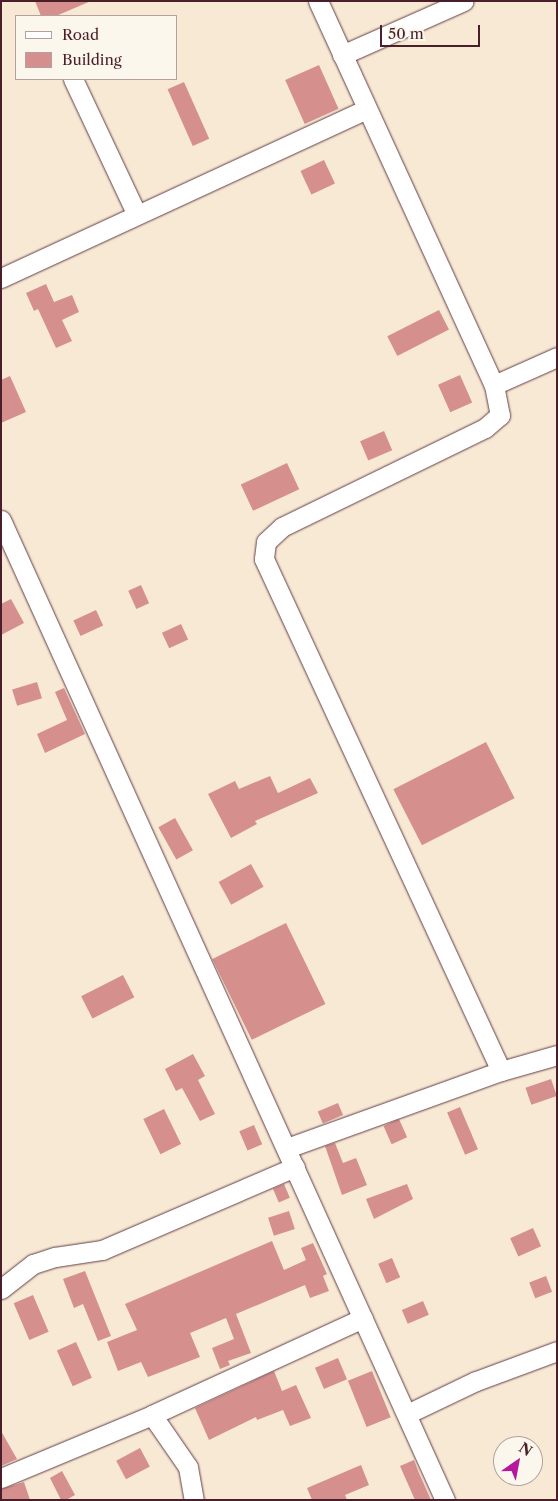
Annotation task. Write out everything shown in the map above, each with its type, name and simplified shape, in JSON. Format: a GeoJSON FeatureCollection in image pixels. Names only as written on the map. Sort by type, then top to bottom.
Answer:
{"type":"FeatureCollection","features":[{"type":"Feature","properties":{"kind":"street"},"geometry":{"type":"LineString","coordinates":[[318,1],[494,385],[500,410],[496,422],[282,527],[270,536],[262,550],[264,559],[502,1071]]}},
{"type":"Feature","properties":{"kind":"street"},"geometry":{"type":"LineString","coordinates":[[342,55],[464,1]]}},
{"type":"Feature","properties":{"kind":"street"},"geometry":{"type":"LineString","coordinates":[[73,80],[136,213]]}},
{"type":"Feature","properties":{"kind":"street"},"geometry":{"type":"LineString","coordinates":[[1,278],[136,213],[366,109]]}},
{"type":"Feature","properties":{"kind":"street"},"geometry":{"type":"LineString","coordinates":[[494,385],[557,357]]}},
{"type":"Feature","properties":{"kind":"street"},"geometry":{"type":"LineString","coordinates":[[1,520],[445,1500]]}},
{"type":"Feature","properties":{"kind":"street"},"geometry":{"type":"LineString","coordinates":[[287,1148],[502,1071],[557,1055]]}},
{"type":"Feature","properties":{"kind":"street"},"geometry":{"type":"LineString","coordinates":[[1,1289],[33,1264],[55,1256],[102,1250],[295,1167]]}},
{"type":"Feature","properties":{"kind":"street"},"geometry":{"type":"LineString","coordinates":[[1,1478],[152,1414],[362,1318]]}},
{"type":"Feature","properties":{"kind":"street"},"geometry":{"type":"LineString","coordinates":[[407,1414],[476,1381],[557,1351]]}},
{"type":"Feature","properties":{"kind":"street"},"geometry":{"type":"LineString","coordinates":[[152,1414],[188,1467],[194,1500]]}},
{"type":"Feature","properties":{"kind":"building"},"geometry":{"type":"Polygon","coordinates":[[[35,1],[91,1],[58,15],[41,15],[35,1]]]}},
{"type":"Feature","properties":{"kind":"building"},"geometry":{"type":"Polygon","coordinates":[[[319,65],[339,109],[305,124],[285,80],[319,65]]]}},
{"type":"Feature","properties":{"kind":"building"},"geometry":{"type":"Polygon","coordinates":[[[184,82],[209,139],[193,146],[168,89],[184,82]]]}},
{"type":"Feature","properties":{"kind":"building"},"geometry":{"type":"Polygon","coordinates":[[[324,160],[335,184],[311,195],[300,171],[324,160]]]}},
{"type":"Feature","properties":{"kind":"building"},"geometry":{"type":"Polygon","coordinates":[[[46,284],[54,302],[72,295],[79,312],[62,320],[72,341],[56,348],[38,309],[34,311],[26,293],[46,284]]]}},
{"type":"Feature","properties":{"kind":"building"},"geometry":{"type":"Polygon","coordinates":[[[439,310],[449,330],[397,356],[387,336],[439,310]]]}},
{"type":"Feature","properties":{"kind":"building"},"geometry":{"type":"Polygon","coordinates":[[[460,375],[472,402],[450,412],[438,385],[460,375]]]}},
{"type":"Feature","properties":{"kind":"building"},"geometry":{"type":"Polygon","coordinates":[[[10,376],[26,412],[1,423],[1,380],[10,376]]]}},
{"type":"Feature","properties":{"kind":"building"},"geometry":{"type":"Polygon","coordinates":[[[384,431],[392,450],[368,460],[360,441],[384,431]]]}},
{"type":"Feature","properties":{"kind":"building"},"geometry":{"type":"Polygon","coordinates":[[[287,463],[299,489],[253,511],[241,485],[287,463]]]}},
{"type":"Feature","properties":{"kind":"building"},"geometry":{"type":"Polygon","coordinates":[[[141,585],[149,603],[136,609],[128,591],[141,585]]]}},
{"type":"Feature","properties":{"kind":"building"},"geometry":{"type":"Polygon","coordinates":[[[11,599],[24,623],[1,635],[1,604],[11,599]]]}},
{"type":"Feature","properties":{"kind":"building"},"geometry":{"type":"Polygon","coordinates":[[[96,610],[103,625],[81,636],[73,621],[96,610]]]}},
{"type":"Feature","properties":{"kind":"building"},"geometry":{"type":"Polygon","coordinates":[[[181,624],[188,639],[169,648],[162,633],[181,624]]]}},
{"type":"Feature","properties":{"kind":"building"},"geometry":{"type":"Polygon","coordinates":[[[37,682],[42,698],[17,706],[12,690],[37,682]]]}},
{"type":"Feature","properties":{"kind":"building"},"geometry":{"type":"Polygon","coordinates":[[[64,688],[85,734],[45,753],[37,734],[67,720],[55,692],[64,688]]]}},
{"type":"Feature","properties":{"kind":"building"},"geometry":{"type":"Polygon","coordinates":[[[486,742],[515,798],[422,845],[393,789],[486,742]]]}},
{"type":"Feature","properties":{"kind":"building"},"geometry":{"type":"Polygon","coordinates":[[[270,776],[278,793],[310,778],[318,793],[255,821],[257,824],[231,838],[208,794],[235,781],[239,789],[270,776]]]}},
{"type":"Feature","properties":{"kind":"building"},"geometry":{"type":"Polygon","coordinates":[[[175,818],[193,850],[176,860],[158,827],[175,818]]]}},
{"type":"Feature","properties":{"kind":"building"},"geometry":{"type":"Polygon","coordinates":[[[251,864],[264,887],[231,905],[219,882],[251,864]]]}},
{"type":"Feature","properties":{"kind":"building"},"geometry":{"type":"Polygon","coordinates":[[[286,923],[325,1004],[252,1040],[212,959],[286,923]]]}},
{"type":"Feature","properties":{"kind":"building"},"geometry":{"type":"Polygon","coordinates":[[[123,975],[134,997],[92,1019],[81,996],[123,975]]]}},
{"type":"Feature","properties":{"kind":"building"},"geometry":{"type":"Polygon","coordinates":[[[193,1054],[205,1076],[198,1080],[215,1114],[200,1121],[182,1088],[176,1091],[165,1069],[193,1054]]]}},
{"type":"Feature","properties":{"kind":"building"},"geometry":{"type":"Polygon","coordinates":[[[551,1079],[557,1096],[531,1105],[525,1088],[551,1079]]]}},
{"type":"Feature","properties":{"kind":"building"},"geometry":{"type":"Polygon","coordinates":[[[338,1103],[343,1115],[323,1124],[318,1112],[338,1103]]]}},
{"type":"Feature","properties":{"kind":"building"},"geometry":{"type":"Polygon","coordinates":[[[460,1107],[478,1149],[465,1155],[447,1112],[460,1107]]]}},
{"type":"Feature","properties":{"kind":"building"},"geometry":{"type":"Polygon","coordinates":[[[164,1109],[181,1144],[160,1154],[143,1119],[164,1109]]]}},
{"type":"Feature","properties":{"kind":"building"},"geometry":{"type":"Polygon","coordinates":[[[399,1119],[407,1137],[392,1144],[383,1126],[399,1119]]]}},
{"type":"Feature","properties":{"kind":"building"},"geometry":{"type":"Polygon","coordinates":[[[254,1125],[262,1144],[247,1151],[239,1131],[254,1125]]]}},
{"type":"Feature","properties":{"kind":"building"},"geometry":{"type":"Polygon","coordinates":[[[335,1143],[343,1163],[356,1158],[367,1185],[342,1195],[325,1146],[335,1143]]]}},
{"type":"Feature","properties":{"kind":"building"},"geometry":{"type":"Polygon","coordinates":[[[284,1184],[290,1198],[279,1202],[273,1189],[284,1184]]]}},
{"type":"Feature","properties":{"kind":"building"},"geometry":{"type":"Polygon","coordinates":[[[407,1184],[413,1199],[374,1219],[366,1199],[407,1184]]]}},
{"type":"Feature","properties":{"kind":"building"},"geometry":{"type":"Polygon","coordinates":[[[289,1211],[295,1229],[274,1236],[268,1218],[289,1211]]]}},
{"type":"Feature","properties":{"kind":"building"},"geometry":{"type":"Polygon","coordinates":[[[533,1228],[541,1246],[518,1256],[510,1238],[533,1228]]]}},
{"type":"Feature","properties":{"kind":"building"},"geometry":{"type":"Polygon","coordinates":[[[272,1241],[284,1270],[306,1260],[301,1248],[313,1243],[327,1274],[323,1276],[329,1291],[310,1298],[305,1285],[236,1314],[251,1353],[228,1361],[230,1365],[220,1369],[212,1348],[234,1339],[226,1318],[190,1333],[200,1357],[148,1377],[141,1362],[118,1371],[107,1342],[137,1330],[125,1304],[272,1241]]]}},
{"type":"Feature","properties":{"kind":"building"},"geometry":{"type":"Polygon","coordinates":[[[392,1258],[400,1277],[386,1283],[378,1264],[392,1258]]]}},
{"type":"Feature","properties":{"kind":"building"},"geometry":{"type":"Polygon","coordinates":[[[85,1271],[111,1336],[98,1341],[83,1304],[74,1308],[63,1279],[85,1271]]]}},
{"type":"Feature","properties":{"kind":"building"},"geometry":{"type":"Polygon","coordinates":[[[546,1276],[552,1292],[535,1298],[529,1282],[546,1276]]]}},
{"type":"Feature","properties":{"kind":"building"},"geometry":{"type":"Polygon","coordinates":[[[33,1295],[49,1332],[29,1340],[14,1303],[33,1295]]]}},
{"type":"Feature","properties":{"kind":"building"},"geometry":{"type":"Polygon","coordinates":[[[423,1301],[429,1315],[408,1324],[402,1310],[423,1301]]]}},
{"type":"Feature","properties":{"kind":"building"},"geometry":{"type":"Polygon","coordinates":[[[76,1342],[92,1378],[73,1386],[57,1351],[76,1342]]]}},
{"type":"Feature","properties":{"kind":"building"},"geometry":{"type":"Polygon","coordinates":[[[338,1358],[347,1379],[324,1389],[315,1368],[338,1358]]]}},
{"type":"Feature","properties":{"kind":"building"},"geometry":{"type":"Polygon","coordinates":[[[274,1371],[282,1391],[296,1385],[311,1418],[290,1426],[283,1410],[257,1420],[256,1417],[209,1440],[195,1408],[274,1371]]]}},
{"type":"Feature","properties":{"kind":"building"},"geometry":{"type":"Polygon","coordinates":[[[372,1371],[391,1417],[367,1427],[348,1381],[372,1371]]]}},
{"type":"Feature","properties":{"kind":"building"},"geometry":{"type":"Polygon","coordinates":[[[1,1431],[17,1459],[1,1466],[1,1431]]]}},
{"type":"Feature","properties":{"kind":"building"},"geometry":{"type":"Polygon","coordinates":[[[140,1448],[150,1467],[126,1479],[116,1461],[140,1448]]]}},
{"type":"Feature","properties":{"kind":"building"},"geometry":{"type":"Polygon","coordinates":[[[414,1460],[431,1500],[415,1500],[400,1466],[414,1460]]]}},
{"type":"Feature","properties":{"kind":"building"},"geometry":{"type":"Polygon","coordinates":[[[361,1465],[369,1485],[345,1495],[347,1500],[312,1500],[307,1488],[361,1465]]]}},
{"type":"Feature","properties":{"kind":"building"},"geometry":{"type":"Polygon","coordinates":[[[62,1471],[75,1495],[66,1500],[61,1500],[50,1478],[62,1471]]]}},
{"type":"Feature","properties":{"kind":"building"},"geometry":{"type":"Polygon","coordinates":[[[24,1482],[30,1500],[1,1500],[1,1489],[24,1482]]]}}]}
